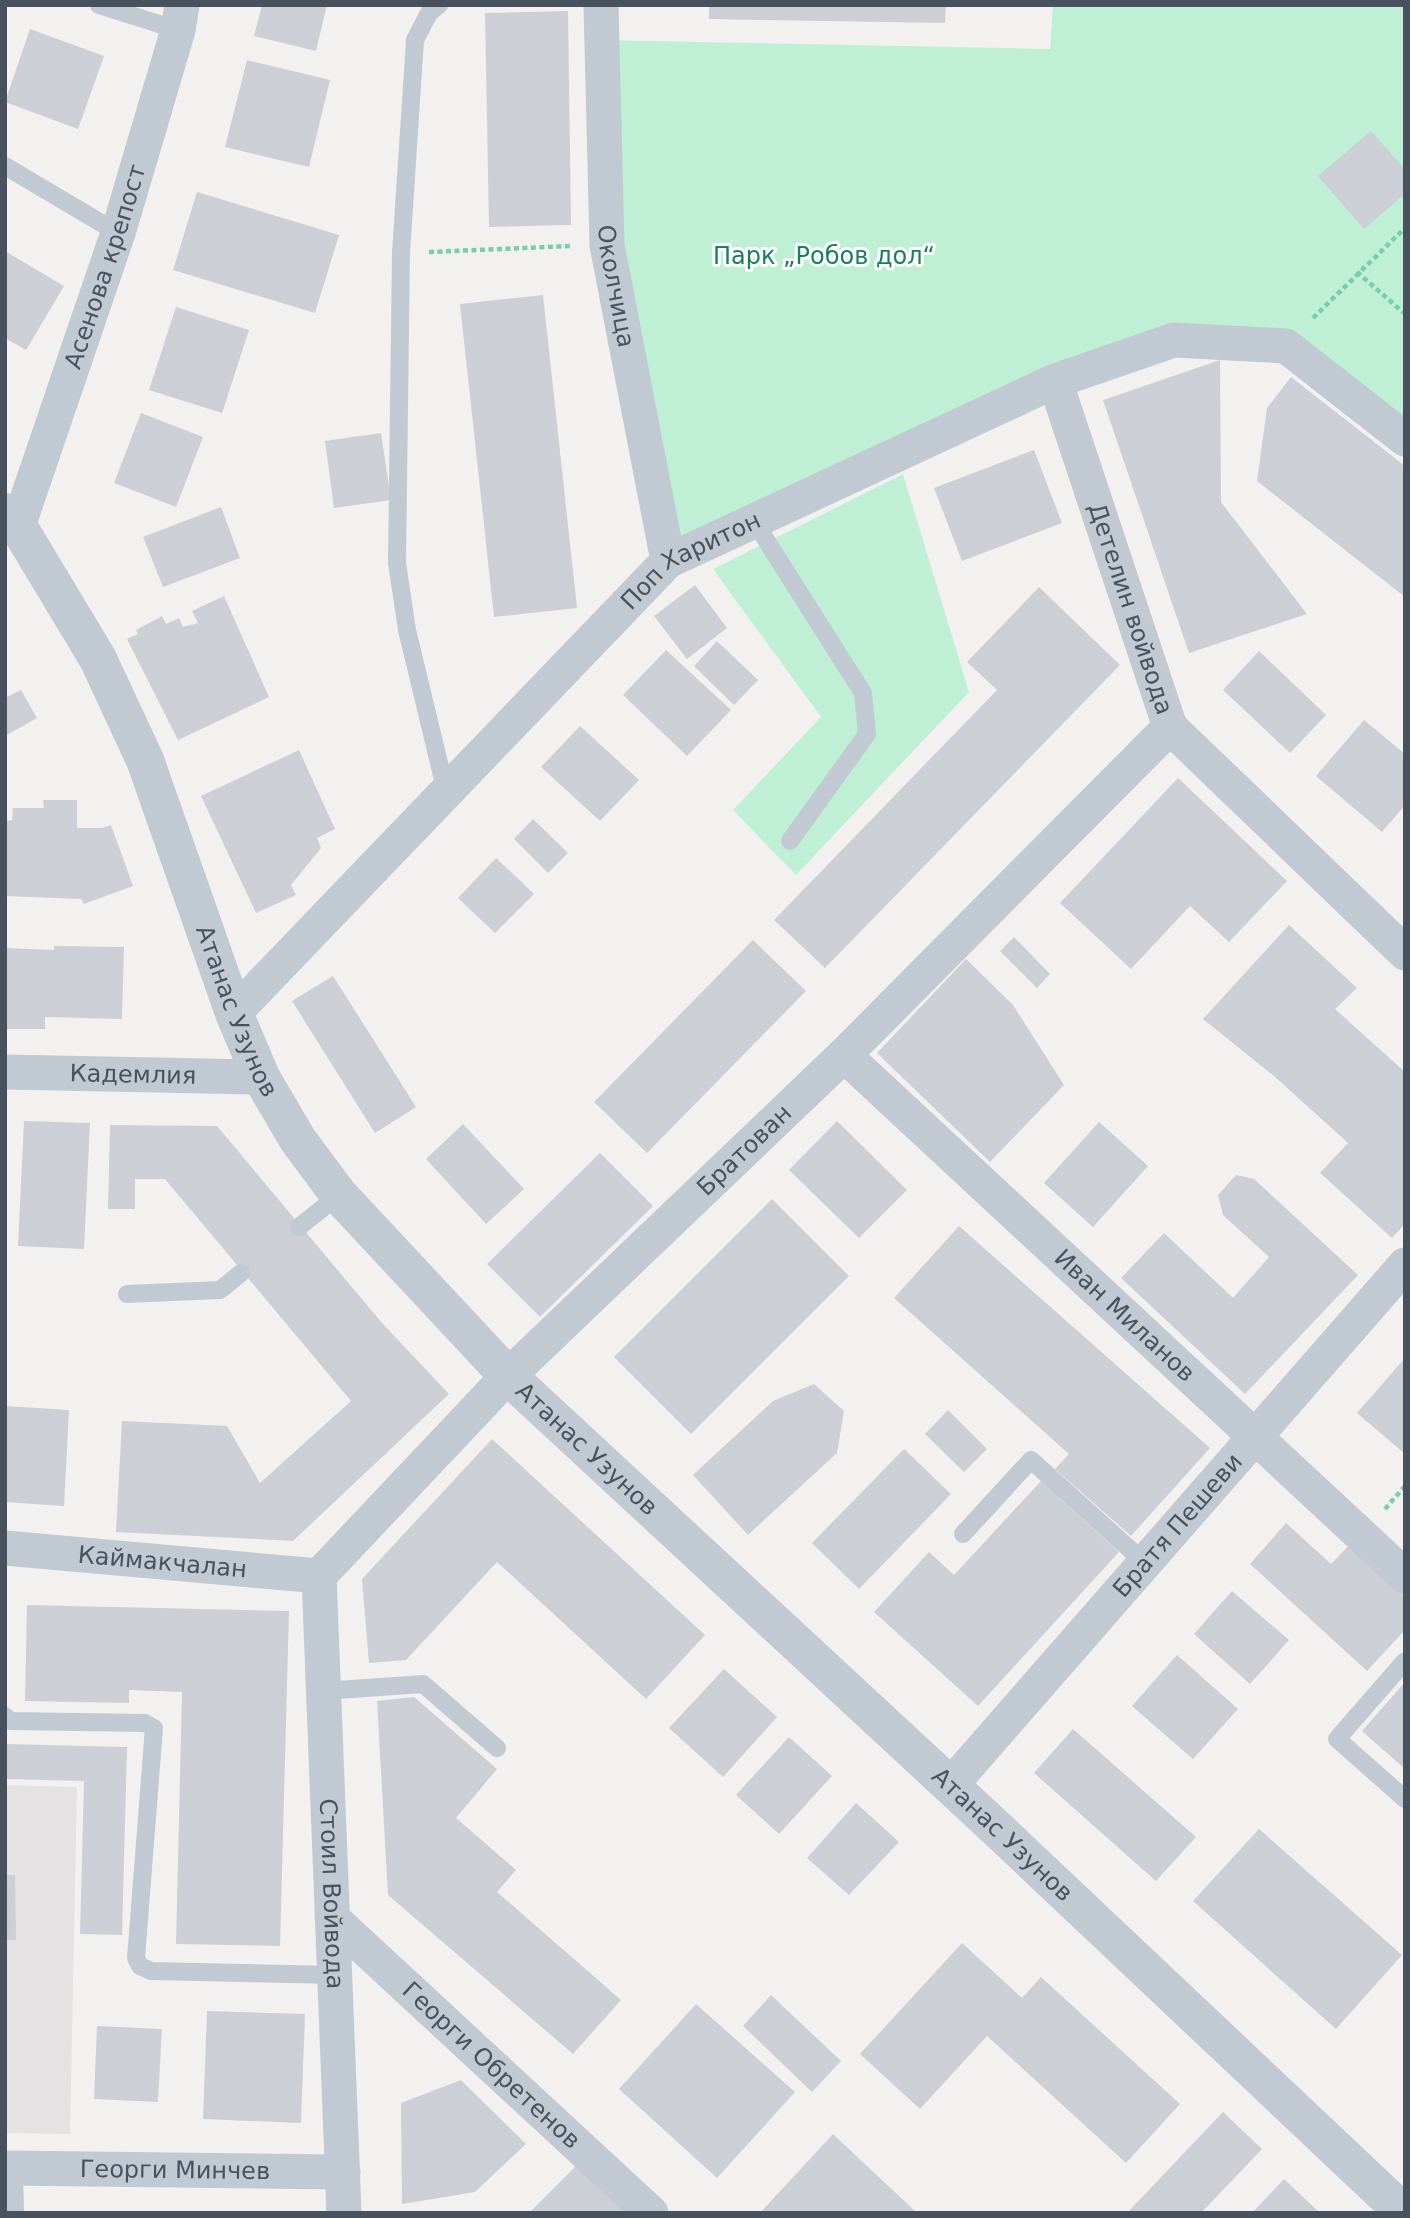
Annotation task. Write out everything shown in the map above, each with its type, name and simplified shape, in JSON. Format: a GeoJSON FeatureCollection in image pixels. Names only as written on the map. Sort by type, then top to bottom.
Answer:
{"type":"FeatureCollection","features":[{"type":"Feature","properties":{"kind":"street","name":"Околчица"},"geometry":{"type":"LineString","coordinates":[[601,5],[607,245],[668,561]]}},
{"type":"Feature","properties":{"kind":"street","name":"Асенова крепост"},"geometry":{"type":"LineString","coordinates":[[10,522],[118,233],[180,18]]}},
{"type":"Feature","properties":{"kind":"street","name":"Поп Харитон"},"geometry":{"type":"LineString","coordinates":[[234,1013],[668,561],[1055,381],[1174,340],[1297,334]]}},
{"type":"Feature","properties":{"kind":"street"},"geometry":{"type":"LineString","coordinates":[[1297,334],[1405,439]]}},
{"type":"Feature","properties":{"kind":"street","name":"Детелин войвода"},"geometry":{"type":"LineString","coordinates":[[1055,381],[1170,727],[1405,953]]}},
{"type":"Feature","properties":{"kind":"street","name":"Атанас Узунов"},"geometry":{"type":"LineString","coordinates":[[10,522],[98,659],[145,760],[234,1013],[261,1077],[298,1140],[339,1195],[508,1376],[950,1786],[1404,2213]]}},
{"type":"Feature","properties":{"kind":"street","name":"Братован"},"geometry":{"type":"LineString","coordinates":[[318,1576],[508,1376],[844,1055],[1170,727]]}},
{"type":"Feature","properties":{"kind":"street","name":"Иван Миланов"},"geometry":{"type":"LineString","coordinates":[[844,1055],[1405,1576]]}},
{"type":"Feature","properties":{"kind":"street","name":"Кадемлия"},"geometry":{"type":"LineString","coordinates":[[5,1072],[261,1077]]}},
{"type":"Feature","properties":{"kind":"street","name":"Братя Пешеви"},"geometry":{"type":"LineString","coordinates":[[950,1786],[1405,1265]]}},
{"type":"Feature","properties":{"kind":"street","name":"Каймакчалан"},"geometry":{"type":"LineString","coordinates":[[5,1548],[318,1576]]}},
{"type":"Feature","properties":{"kind":"street","name":"Стоил Войвода"},"geometry":{"type":"LineString","coordinates":[[318,1576],[344,2213]]}},
{"type":"Feature","properties":{"kind":"street","name":"Георги Обретенов"},"geometry":{"type":"LineString","coordinates":[[332,1918],[651,2213]]}},
{"type":"Feature","properties":{"kind":"street","name":"Георги Минчев"},"geometry":{"type":"LineString","coordinates":[[9,2168],[343,2172]]}},
{"type":"Feature","properties":{"kind":"lane"},"geometry":{"type":"LineString","coordinates":[[99,5],[180,18]]}},
{"type":"Feature","properties":{"kind":"lane"},"geometry":{"type":"LineString","coordinates":[[439,5],[429,13],[415,40],[401,253],[397,563],[407,630],[446,792]]}},
{"type":"Feature","properties":{"kind":"lane"},"geometry":{"type":"LineString","coordinates":[[5,166],[118,233]]}},
{"type":"Feature","properties":{"kind":"lane"},"geometry":{"type":"LineString","coordinates":[[754,521],[863,693],[867,734],[790,841]]}},
{"type":"Feature","properties":{"kind":"lane"},"geometry":{"type":"LineString","coordinates":[[299,1227],[339,1195]]}},
{"type":"Feature","properties":{"kind":"lane"},"geometry":{"type":"LineString","coordinates":[[127,1294],[220,1290],[242,1273]]}},
{"type":"Feature","properties":{"kind":"lane"},"geometry":{"type":"LineString","coordinates":[[963,1534],[1031,1460],[1144,1563]]}},
{"type":"Feature","properties":{"kind":"lane"},"geometry":{"type":"LineString","coordinates":[[1405,1661],[1337,1739],[1405,1799]]}},
{"type":"Feature","properties":{"kind":"lane"},"geometry":{"type":"LineString","coordinates":[[323,1691],[423,1684],[497,1748]]}},
{"type":"Feature","properties":{"kind":"lane"},"geometry":{"type":"LineString","coordinates":[[5,1716],[10,1721],[145,1723],[153,1728],[135,1958],[140,1966],[151,1971],[335,1975]]}},
{"type":"Feature","properties":{"kind":"lane"},"geometry":{"type":"LineString","coordinates":[[9,2168],[15,2213]]}},
{"type":"Feature","properties":{"kind":"path"},"geometry":{"type":"LineString","coordinates":[[1297,334],[1357,272],[1405,229]]}},
{"type":"Feature","properties":{"kind":"path"},"geometry":{"type":"LineString","coordinates":[[401,253],[607,245]]}},
{"type":"Feature","properties":{"kind":"path"},"geometry":{"type":"LineString","coordinates":[[1357,272],[1405,314]]}},
{"type":"Feature","properties":{"kind":"shaded area"},"geometry":{"type":"Polygon","coordinates":[[[5,1785],[77,1787],[70,2134],[5,2133],[5,1785]]]}},
{"type":"Feature","properties":{"kind":"green space","name":"Парк „Робов дол“"},"geometry":{"type":"Polygon","coordinates":[[[1053,5],[1405,5],[1405,438],[1286,346],[1174,340],[668,561],[607,245],[602,40],[1050,49],[1053,5]]]}},
{"type":"Feature","properties":{"kind":"green space"},"geometry":{"type":"Polygon","coordinates":[[[903,474],[969,692],[796,875],[733,810],[821,717],[713,569],[903,474]]]}},
{"type":"Feature","properties":{"kind":"building"},"geometry":{"type":"Polygon","coordinates":[[[262,5],[327,5],[316,51],[254,36],[262,5]]]}},
{"type":"Feature","properties":{"kind":"building"},"geometry":{"type":"Polygon","coordinates":[[[709,5],[946,5],[945,23],[709,19],[709,5]]]}},
{"type":"Feature","properties":{"kind":"building"},"geometry":{"type":"Polygon","coordinates":[[[568,11],[571,225],[489,227],[485,13],[568,11]]]}},
{"type":"Feature","properties":{"kind":"building"},"geometry":{"type":"Polygon","coordinates":[[[30,29],[104,56],[78,129],[5,102],[30,29]]]}},
{"type":"Feature","properties":{"kind":"building"},"geometry":{"type":"Polygon","coordinates":[[[247,60],[330,80],[309,167],[225,147],[247,60]]]}},
{"type":"Feature","properties":{"kind":"building"},"geometry":{"type":"Polygon","coordinates":[[[1371,131],[1405,169],[1405,194],[1364,229],[1318,176],[1371,131]]]}},
{"type":"Feature","properties":{"kind":"building"},"geometry":{"type":"Polygon","coordinates":[[[197,192],[339,235],[315,313],[173,270],[197,192]]]}},
{"type":"Feature","properties":{"kind":"building"},"geometry":{"type":"Polygon","coordinates":[[[5,251],[64,286],[26,350],[5,338],[5,251]]]}},
{"type":"Feature","properties":{"kind":"building"},"geometry":{"type":"Polygon","coordinates":[[[543,295],[577,608],[494,617],[460,304],[543,295]]]}},
{"type":"Feature","properties":{"kind":"building"},"geometry":{"type":"Polygon","coordinates":[[[176,307],[249,330],[222,413],[149,390],[176,307]]]}},
{"type":"Feature","properties":{"kind":"building"},"geometry":{"type":"Polygon","coordinates":[[[1220,360],[1221,502],[1307,614],[1189,653],[1103,400],[1220,360]]]}},
{"type":"Feature","properties":{"kind":"building"},"geometry":{"type":"Polygon","coordinates":[[[1291,377],[1405,466],[1405,597],[1257,481],[1267,408],[1291,377]]]}},
{"type":"Feature","properties":{"kind":"building"},"geometry":{"type":"Polygon","coordinates":[[[141,413],[203,437],[176,507],[114,483],[141,413]]]}},
{"type":"Feature","properties":{"kind":"building"},"geometry":{"type":"Polygon","coordinates":[[[381,433],[391,500],[334,508],[325,441],[381,433]]]}},
{"type":"Feature","properties":{"kind":"building"},"geometry":{"type":"Polygon","coordinates":[[[1034,450],[1062,523],[962,561],[934,488],[1034,450]]]}},
{"type":"Feature","properties":{"kind":"building"},"geometry":{"type":"Polygon","coordinates":[[[221,507],[240,558],[163,587],[143,537],[221,507]]]}},
{"type":"Feature","properties":{"kind":"building"},"geometry":{"type":"Polygon","coordinates":[[[695,585],[727,628],[687,659],[654,616],[695,585]]]}},
{"type":"Feature","properties":{"kind":"building"},"geometry":{"type":"Polygon","coordinates":[[[1039,587],[1120,665],[825,968],[774,920],[997,690],[967,662],[1039,587]]]}},
{"type":"Feature","properties":{"kind":"building"},"geometry":{"type":"Polygon","coordinates":[[[224,596],[269,697],[178,740],[127,639],[138,634],[136,630],[162,616],[166,624],[179,618],[183,627],[198,623],[192,611],[224,596]]]}},
{"type":"Feature","properties":{"kind":"building"},"geometry":{"type":"Polygon","coordinates":[[[717,641],[758,680],[734,705],[694,666],[717,641]]]}},
{"type":"Feature","properties":{"kind":"building"},"geometry":{"type":"Polygon","coordinates":[[[666,650],[731,710],[687,756],[623,695],[666,650]]]}},
{"type":"Feature","properties":{"kind":"building"},"geometry":{"type":"Polygon","coordinates":[[[1259,651],[1326,715],[1290,753],[1223,690],[1259,651]]]}},
{"type":"Feature","properties":{"kind":"building"},"geometry":{"type":"Polygon","coordinates":[[[21,690],[37,718],[5,736],[5,698],[21,690]]]}},
{"type":"Feature","properties":{"kind":"building"},"geometry":{"type":"Polygon","coordinates":[[[1364,720],[1405,754],[1405,805],[1382,832],[1316,776],[1364,720]]]}},
{"type":"Feature","properties":{"kind":"building"},"geometry":{"type":"Polygon","coordinates":[[[580,726],[639,780],[600,821],[541,767],[580,726]]]}},
{"type":"Feature","properties":{"kind":"building"},"geometry":{"type":"Polygon","coordinates":[[[299,750],[335,829],[317,838],[321,848],[291,885],[296,895],[256,913],[201,796],[299,750]]]}},
{"type":"Feature","properties":{"kind":"building"},"geometry":{"type":"Polygon","coordinates":[[[1178,778],[1287,881],[1229,942],[1190,906],[1131,969],[1060,903],[1178,778]]]}},
{"type":"Feature","properties":{"kind":"building"},"geometry":{"type":"Polygon","coordinates":[[[43,800],[77,800],[77,828],[102,828],[111,825],[133,886],[84,904],[81,899],[5,896],[5,821],[12,820],[13,808],[44,808],[43,800]]]}},
{"type":"Feature","properties":{"kind":"building"},"geometry":{"type":"Polygon","coordinates":[[[533,819],[568,853],[548,873],[514,839],[533,819]]]}},
{"type":"Feature","properties":{"kind":"building"},"geometry":{"type":"Polygon","coordinates":[[[496,858],[534,894],[495,933],[458,898],[496,858]]]}},
{"type":"Feature","properties":{"kind":"building"},"geometry":{"type":"Polygon","coordinates":[[[1289,925],[1357,988],[1335,1009],[1405,1072],[1405,1224],[1392,1238],[1320,1173],[1348,1143],[1274,1076],[1203,1019],[1289,925]]]}},
{"type":"Feature","properties":{"kind":"building"},"geometry":{"type":"Polygon","coordinates":[[[1014,937],[1050,974],[1037,988],[1000,951],[1014,937]]]}},
{"type":"Feature","properties":{"kind":"building"},"geometry":{"type":"Polygon","coordinates":[[[753,940],[806,991],[647,1153],[594,1102],[753,940]]]}},
{"type":"Feature","properties":{"kind":"building"},"geometry":{"type":"Polygon","coordinates":[[[54,946],[124,947],[122,1019],[45,1017],[45,1029],[7,1029],[5,948],[54,950],[54,946]]]}},
{"type":"Feature","properties":{"kind":"building"},"geometry":{"type":"Polygon","coordinates":[[[966,959],[1013,1005],[1064,1085],[990,1162],[877,1053],[966,959]]]}},
{"type":"Feature","properties":{"kind":"building"},"geometry":{"type":"Polygon","coordinates":[[[333,976],[416,1107],[375,1133],[292,1001],[333,976]]]}},
{"type":"Feature","properties":{"kind":"building"},"geometry":{"type":"Polygon","coordinates":[[[24,1121],[90,1123],[84,1249],[18,1246],[24,1121]]]}},
{"type":"Feature","properties":{"kind":"building"},"geometry":{"type":"Polygon","coordinates":[[[837,1121],[907,1190],[859,1238],[789,1170],[837,1121]]]}},
{"type":"Feature","properties":{"kind":"building"},"geometry":{"type":"Polygon","coordinates":[[[1099,1122],[1148,1166],[1093,1227],[1044,1183],[1099,1122]]]}},
{"type":"Feature","properties":{"kind":"building"},"geometry":{"type":"Polygon","coordinates":[[[463,1124],[524,1189],[486,1224],[426,1159],[463,1124]]]}},
{"type":"Feature","properties":{"kind":"building"},"geometry":{"type":"Polygon","coordinates":[[[110,1125],[217,1126],[382,1323],[449,1394],[293,1541],[116,1532],[122,1421],[227,1426],[260,1483],[351,1401],[165,1179],[135,1179],[135,1209],[108,1209],[110,1125]]]}},
{"type":"Feature","properties":{"kind":"building"},"geometry":{"type":"Polygon","coordinates":[[[600,1153],[653,1206],[540,1317],[487,1264],[600,1153]]]}},
{"type":"Feature","properties":{"kind":"building"},"geometry":{"type":"Polygon","coordinates":[[[1236,1175],[1254,1179],[1358,1275],[1245,1394],[1121,1278],[1164,1233],[1233,1298],[1269,1257],[1223,1215],[1218,1195],[1236,1175]]]}},
{"type":"Feature","properties":{"kind":"building"},"geometry":{"type":"Polygon","coordinates":[[[772,1199],[849,1276],[691,1434],[614,1357],[772,1199]]]}},
{"type":"Feature","properties":{"kind":"building"},"geometry":{"type":"Polygon","coordinates":[[[959,1226],[1210,1448],[1131,1536],[1055,1469],[1069,1454],[894,1298],[959,1226]]]}},
{"type":"Feature","properties":{"kind":"building"},"geometry":{"type":"Polygon","coordinates":[[[1405,1358],[1405,1454],[1357,1413],[1405,1358]]]}},
{"type":"Feature","properties":{"kind":"building"},"geometry":{"type":"Polygon","coordinates":[[[814,1384],[844,1411],[837,1453],[748,1535],[693,1475],[773,1401],[814,1384]]]}},
{"type":"Feature","properties":{"kind":"building"},"geometry":{"type":"Polygon","coordinates":[[[5,1406],[69,1410],[64,1506],[5,1502],[5,1406]]]}},
{"type":"Feature","properties":{"kind":"building"},"geometry":{"type":"Polygon","coordinates":[[[948,1410],[987,1449],[964,1472],[925,1434],[948,1410]]]}},
{"type":"Feature","properties":{"kind":"building"},"geometry":{"type":"Polygon","coordinates":[[[492,1439],[705,1635],[646,1699],[497,1562],[406,1660],[369,1663],[362,1579],[492,1439]]]}},
{"type":"Feature","properties":{"kind":"building"},"geometry":{"type":"Polygon","coordinates":[[[904,1449],[951,1494],[859,1589],[812,1543],[904,1449]]]}},
{"type":"Feature","properties":{"kind":"building"},"geometry":{"type":"Polygon","coordinates":[[[1041,1481],[1119,1552],[978,1706],[874,1612],[929,1552],[954,1575],[1041,1481]]]}},
{"type":"Feature","properties":{"kind":"building"},"geometry":{"type":"Polygon","coordinates":[[[1286,1523],[1331,1564],[1351,1543],[1405,1591],[1405,1630],[1367,1671],[1250,1564],[1286,1523]]]}},
{"type":"Feature","properties":{"kind":"building"},"geometry":{"type":"Polygon","coordinates":[[[1232,1591],[1289,1640],[1250,1684],[1194,1634],[1232,1591]]]}},
{"type":"Feature","properties":{"kind":"building"},"geometry":{"type":"Polygon","coordinates":[[[27,1605],[289,1611],[280,1946],[176,1944],[182,1692],[129,1690],[129,1703],[25,1701],[27,1605]]]}},
{"type":"Feature","properties":{"kind":"building"},"geometry":{"type":"Polygon","coordinates":[[[1177,1655],[1238,1709],[1193,1759],[1132,1706],[1177,1655]]]}},
{"type":"Feature","properties":{"kind":"building"},"geometry":{"type":"Polygon","coordinates":[[[724,1669],[777,1717],[723,1777],[669,1728],[724,1669]]]}},
{"type":"Feature","properties":{"kind":"building"},"geometry":{"type":"Polygon","coordinates":[[[1405,1682],[1405,1769],[1362,1731],[1405,1682]]]}},
{"type":"Feature","properties":{"kind":"building"},"geometry":{"type":"Polygon","coordinates":[[[414,1697],[497,1769],[456,1818],[516,1870],[497,1892],[621,2000],[573,2054],[388,1895],[377,1701],[414,1697]]]}},
{"type":"Feature","properties":{"kind":"building"},"geometry":{"type":"Polygon","coordinates":[[[1073,1729],[1196,1837],[1156,1881],[1034,1773],[1073,1729]]]}},
{"type":"Feature","properties":{"kind":"building"},"geometry":{"type":"Polygon","coordinates":[[[789,1737],[832,1776],[779,1834],[736,1795],[789,1737]]]}},
{"type":"Feature","properties":{"kind":"building"},"geometry":{"type":"Polygon","coordinates":[[[5,1744],[127,1747],[122,1935],[80,1934],[84,1781],[5,1779],[5,1744]]]}},
{"type":"Feature","properties":{"kind":"building"},"geometry":{"type":"Polygon","coordinates":[[[856,1803],[899,1842],[849,1895],[807,1858],[856,1803]]]}},
{"type":"Feature","properties":{"kind":"building"},"geometry":{"type":"Polygon","coordinates":[[[1259,1829],[1402,1955],[1336,2029],[1193,1901],[1259,1829]]]}},
{"type":"Feature","properties":{"kind":"building"},"geometry":{"type":"Polygon","coordinates":[[[5,1875],[15,1875],[16,1940],[5,1940],[5,1875]]]}},
{"type":"Feature","properties":{"kind":"building"},"geometry":{"type":"Polygon","coordinates":[[[962,1943],[1022,1998],[1041,1977],[1180,2104],[1126,2163],[987,2036],[920,2109],[860,2054],[962,1943]]]}},
{"type":"Feature","properties":{"kind":"building"},"geometry":{"type":"Polygon","coordinates":[[[771,1995],[841,2061],[812,2092],[743,2026],[771,1995]]]}},
{"type":"Feature","properties":{"kind":"building"},"geometry":{"type":"Polygon","coordinates":[[[696,2004],[795,2092],[717,2178],[619,2089],[696,2004]]]}},
{"type":"Feature","properties":{"kind":"building"},"geometry":{"type":"Polygon","coordinates":[[[207,2011],[305,2014],[301,2123],[203,2119],[207,2011]]]}},
{"type":"Feature","properties":{"kind":"building"},"geometry":{"type":"Polygon","coordinates":[[[97,2026],[162,2029],[158,2102],[94,2099],[97,2026]]]}},
{"type":"Feature","properties":{"kind":"building"},"geometry":{"type":"Polygon","coordinates":[[[461,2080],[526,2144],[475,2192],[402,2204],[401,2103],[461,2080]]]}},
{"type":"Feature","properties":{"kind":"building"},"geometry":{"type":"Polygon","coordinates":[[[1223,2112],[1262,2149],[1201,2213],[1127,2213],[1223,2112]]]}},
{"type":"Feature","properties":{"kind":"building"},"geometry":{"type":"Polygon","coordinates":[[[833,2134],[917,2213],[760,2213],[833,2134]]]}},
{"type":"Feature","properties":{"kind":"building"},"geometry":{"type":"Polygon","coordinates":[[[579,2163],[630,2213],[529,2213],[579,2163]]]}},
{"type":"Feature","properties":{"kind":"building"},"geometry":{"type":"Polygon","coordinates":[[[1284,2179],[1320,2213],[1252,2213],[1284,2179]]]}}]}
